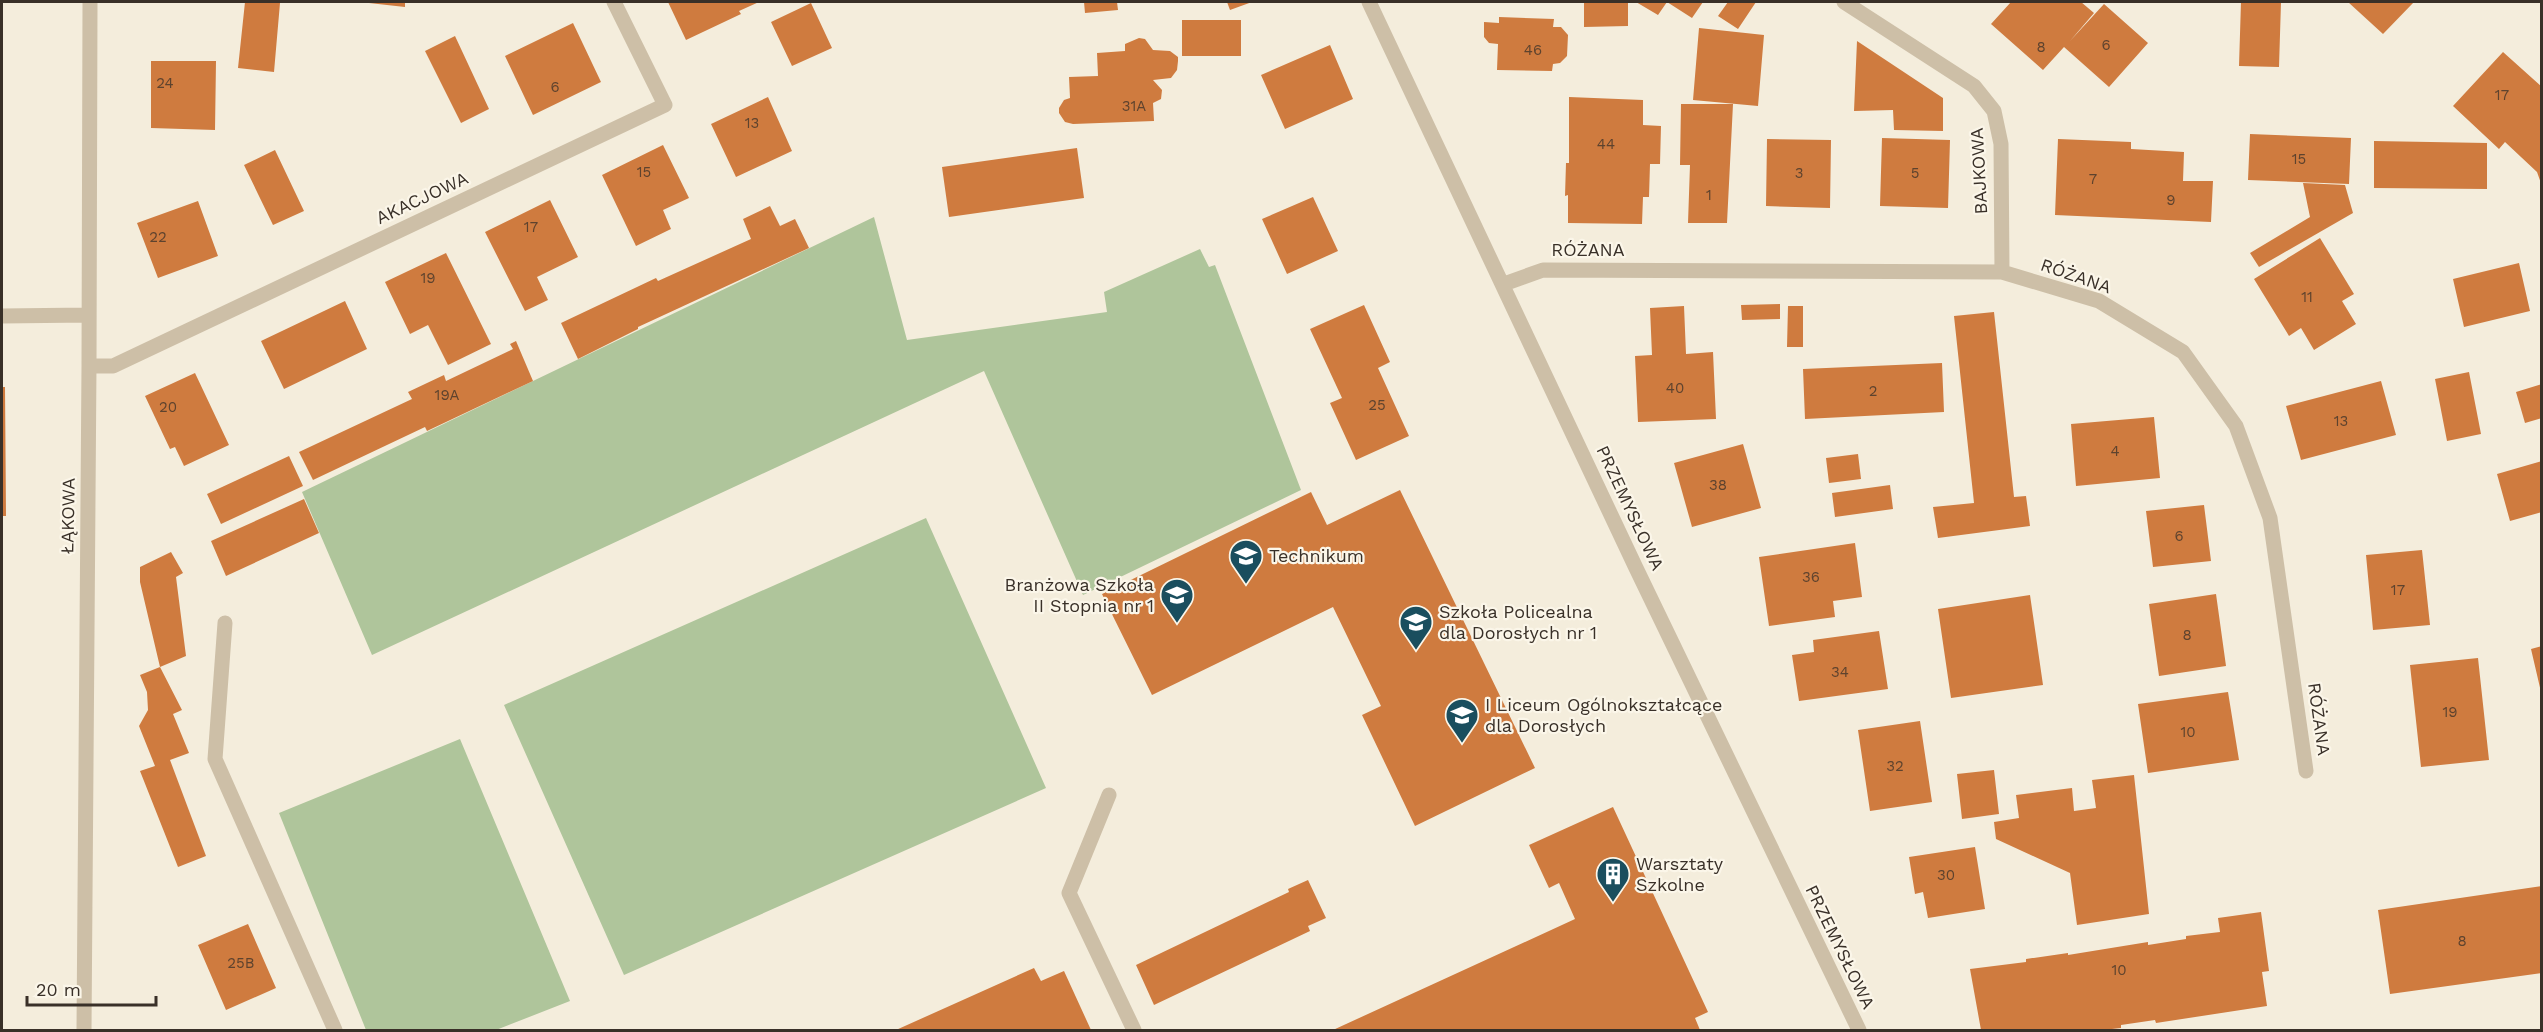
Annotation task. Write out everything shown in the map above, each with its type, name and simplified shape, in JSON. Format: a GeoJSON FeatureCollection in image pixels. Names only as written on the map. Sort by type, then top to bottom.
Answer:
{"type":"FeatureCollection","features":[{"type":"Feature","properties":{"kind":"street","name":"ŁĄKOWA"},"geometry":{"type":"LineString","coordinates":[[84,1030],[90,2]]}},
{"type":"Feature","properties":{"kind":"street","name":"AKACJOWA"},"geometry":{"type":"LineString","coordinates":[[89,366],[112,366],[665,105],[614,2]]}},
{"type":"Feature","properties":{"kind":"street","name":"PRZEMYSŁOWA"},"geometry":{"type":"LineString","coordinates":[[1369,2],[1636,568],[1859,1030]]}},
{"type":"Feature","properties":{"kind":"street","name":"BAJKOWA"},"geometry":{"type":"LineString","coordinates":[[1844,2],[1974,86],[1994,111],[2001,144],[2002,272]]}},
{"type":"Feature","properties":{"kind":"street","name":"RÓŻANA"},"geometry":{"type":"LineString","coordinates":[[1504,284],[1543,270],[2002,272],[2099,301],[2183,352],[2236,426],[2270,518],[2306,771]]}},
{"type":"Feature","properties":{"kind":"street"},"geometry":{"type":"LineString","coordinates":[[2,316],[88,315]]}},
{"type":"Feature","properties":{"kind":"street"},"geometry":{"type":"LineString","coordinates":[[225,623],[215,759],[335,1030]]}},
{"type":"Feature","properties":{"kind":"street"},"geometry":{"type":"LineString","coordinates":[[1109,795],[1069,893],[1134,1030]]}},
{"type":"Feature","properties":{"kind":"green space"},"geometry":{"type":"Polygon","coordinates":[[[874,217],[907,340],[1107,312],[1104,292],[1200,249],[1209,267],[1215,265],[1301,490],[1083,595],[984,371],[372,655],[302,492],[874,217]]]}},
{"type":"Feature","properties":{"kind":"green space"},"geometry":{"type":"Polygon","coordinates":[[[926,518],[1046,788],[624,975],[504,705],[926,518]]]}},
{"type":"Feature","properties":{"kind":"green space"},"geometry":{"type":"Polygon","coordinates":[[[460,739],[570,1001],[496,1030],[366,1030],[279,813],[460,739]]]}},
{"type":"Feature","properties":{"kind":"building"},"geometry":{"type":"Polygon","coordinates":[[[245,2],[280,3],[274,72],[238,68],[245,2]]]}},
{"type":"Feature","properties":{"kind":"building"},"geometry":{"type":"Polygon","coordinates":[[[360,2],[405,2],[405,7],[360,2]]]}},
{"type":"Feature","properties":{"kind":"building"},"geometry":{"type":"Polygon","coordinates":[[[668,2],[759,2],[739,11],[741,14],[686,40],[668,2]]]}},
{"type":"Feature","properties":{"kind":"building"},"geometry":{"type":"Polygon","coordinates":[[[1084,2],[1117,2],[1118,10],[1085,13],[1084,2]]]}},
{"type":"Feature","properties":{"kind":"building"},"geometry":{"type":"Polygon","coordinates":[[[1227,2],[1252,2],[1230,10],[1227,2]]]}},
{"type":"Feature","properties":{"kind":"building"},"geometry":{"type":"Polygon","coordinates":[[[1584,2],[1628,2],[1628,26],[1584,27],[1584,2]]]}},
{"type":"Feature","properties":{"kind":"building"},"geometry":{"type":"Polygon","coordinates":[[[1636,2],[1667,2],[1658,15],[1636,2]]]}},
{"type":"Feature","properties":{"kind":"building"},"geometry":{"type":"Polygon","coordinates":[[[1667,2],[1703,2],[1692,18],[1667,2]]]}},
{"type":"Feature","properties":{"kind":"building"},"geometry":{"type":"Polygon","coordinates":[[[1728,2],[1756,2],[1738,29],[1718,16],[1728,2]]]}},
{"type":"Feature","properties":{"kind":"building"},"geometry":{"type":"Polygon","coordinates":[[[2011,2],[2081,2],[2094,13],[2070,41],[2104,4],[2148,43],[2109,87],[2064,47],[2043,70],[1991,24],[2011,2]]]}},
{"type":"Feature","properties":{"kind":"building"},"geometry":{"type":"Polygon","coordinates":[[[2241,2],[2281,2],[2279,67],[2239,66],[2241,2]]]}},
{"type":"Feature","properties":{"kind":"building"},"geometry":{"type":"Polygon","coordinates":[[[2348,2],[2414,2],[2383,34],[2348,2]]]}},
{"type":"Feature","properties":{"kind":"building"},"geometry":{"type":"Polygon","coordinates":[[[811,3],[832,48],[792,66],[771,22],[811,3]]]}},
{"type":"Feature","properties":{"kind":"building"},"geometry":{"type":"Polygon","coordinates":[[[1499,17],[1554,19],[1553,27],[1561,27],[1568,35],[1567,56],[1560,63],[1553,64],[1552,71],[1497,70],[1498,44],[1489,43],[1484,37],[1484,22],[1499,23],[1499,17]]]}},
{"type":"Feature","properties":{"kind":"building"},"geometry":{"type":"Polygon","coordinates":[[[1182,20],[1241,20],[1241,56],[1182,56],[1182,20]]]}},
{"type":"Feature","properties":{"kind":"building"},"geometry":{"type":"Polygon","coordinates":[[[573,23],[601,82],[533,115],[505,56],[573,23]]]}},
{"type":"Feature","properties":{"kind":"building"},"geometry":{"type":"Polygon","coordinates":[[[1699,28],[1764,35],[1758,106],[1693,100],[1699,28]]]}},
{"type":"Feature","properties":{"kind":"building"},"geometry":{"type":"Polygon","coordinates":[[[455,36],[489,109],[461,123],[425,51],[455,36]]]}},
{"type":"Feature","properties":{"kind":"building"},"geometry":{"type":"Polygon","coordinates":[[[1139,38],[1145,39],[1153,50],[1170,51],[1178,57],[1177,70],[1171,78],[1153,80],[1162,90],[1161,99],[1153,103],[1154,121],[1073,124],[1065,122],[1059,113],[1059,108],[1064,100],[1070,98],[1069,77],[1098,76],[1097,53],[1125,51],[1125,44],[1139,38]]]}},
{"type":"Feature","properties":{"kind":"building"},"geometry":{"type":"Polygon","coordinates":[[[1857,41],[1943,98],[1943,131],[1894,130],[1893,110],[1854,111],[1857,41]]]}},
{"type":"Feature","properties":{"kind":"building"},"geometry":{"type":"Polygon","coordinates":[[[1330,45],[1353,99],[1285,129],[1261,75],[1330,45]]]}},
{"type":"Feature","properties":{"kind":"building"},"geometry":{"type":"Polygon","coordinates":[[[2503,52],[2542,87],[2542,186],[2537,172],[2505,142],[2499,149],[2453,106],[2503,52]]]}},
{"type":"Feature","properties":{"kind":"building"},"geometry":{"type":"Polygon","coordinates":[[[151,61],[216,61],[215,130],[151,128],[151,61]]]}},
{"type":"Feature","properties":{"kind":"building"},"geometry":{"type":"Polygon","coordinates":[[[768,97],[792,151],[736,177],[711,124],[768,97]]]}},
{"type":"Feature","properties":{"kind":"building"},"geometry":{"type":"Polygon","coordinates":[[[1569,97],[1643,100],[1643,125],[1661,126],[1660,164],[1650,164],[1649,197],[1643,197],[1642,224],[1568,223],[1568,195],[1565,196],[1566,163],[1569,163],[1569,97]]]}},
{"type":"Feature","properties":{"kind":"building"},"geometry":{"type":"Polygon","coordinates":[[[1681,104],[1733,104],[1727,223],[1688,223],[1690,165],[1680,165],[1681,104]]]}},
{"type":"Feature","properties":{"kind":"building"},"geometry":{"type":"Polygon","coordinates":[[[2250,134],[2351,138],[2349,184],[2248,180],[2250,134]]]}},
{"type":"Feature","properties":{"kind":"building"},"geometry":{"type":"Polygon","coordinates":[[[1882,138],[1950,140],[1948,208],[1880,206],[1882,138]]]}},
{"type":"Feature","properties":{"kind":"building"},"geometry":{"type":"Polygon","coordinates":[[[1767,139],[1831,140],[1830,208],[1766,206],[1767,139]]]}},
{"type":"Feature","properties":{"kind":"building"},"geometry":{"type":"Polygon","coordinates":[[[2058,139],[2131,142],[2131,149],[2184,152],[2183,181],[2213,181],[2211,222],[2055,215],[2058,139]]]}},
{"type":"Feature","properties":{"kind":"building"},"geometry":{"type":"Polygon","coordinates":[[[2374,141],[2487,143],[2487,189],[2374,188],[2374,141]]]}},
{"type":"Feature","properties":{"kind":"building"},"geometry":{"type":"Polygon","coordinates":[[[663,145],[689,198],[663,210],[671,229],[636,246],[602,175],[663,145]]]}},
{"type":"Feature","properties":{"kind":"building"},"geometry":{"type":"Polygon","coordinates":[[[1077,148],[1084,198],[949,217],[942,167],[1077,148]]]}},
{"type":"Feature","properties":{"kind":"building"},"geometry":{"type":"Polygon","coordinates":[[[275,150],[304,211],[273,225],[244,165],[275,150]]]}},
{"type":"Feature","properties":{"kind":"building"},"geometry":{"type":"Polygon","coordinates":[[[2303,183],[2345,185],[2353,213],[2259,267],[2250,253],[2310,217],[2303,183]]]}},
{"type":"Feature","properties":{"kind":"building"},"geometry":{"type":"Polygon","coordinates":[[[1313,197],[1338,251],[1287,274],[1262,219],[1313,197]]]}},
{"type":"Feature","properties":{"kind":"building"},"geometry":{"type":"Polygon","coordinates":[[[550,200],[578,257],[537,277],[548,300],[525,311],[485,232],[550,200]]]}},
{"type":"Feature","properties":{"kind":"building"},"geometry":{"type":"Polygon","coordinates":[[[198,201],[218,256],[158,278],[137,223],[198,201]]]}},
{"type":"Feature","properties":{"kind":"building"},"geometry":{"type":"Polygon","coordinates":[[[770,206],[780,226],[795,219],[809,248],[638,327],[578,359],[561,323],[656,278],[658,281],[751,239],[743,219],[770,206]]]}},
{"type":"Feature","properties":{"kind":"building"},"geometry":{"type":"Polygon","coordinates":[[[2320,238],[2354,294],[2342,301],[2356,324],[2314,350],[2301,328],[2289,336],[2254,279],[2320,238]]]}},
{"type":"Feature","properties":{"kind":"building"},"geometry":{"type":"Polygon","coordinates":[[[446,253],[491,344],[448,365],[428,325],[410,334],[385,282],[446,253]]]}},
{"type":"Feature","properties":{"kind":"building"},"geometry":{"type":"Polygon","coordinates":[[[2519,263],[2530,311],[2464,327],[2453,279],[2519,263]]]}},
{"type":"Feature","properties":{"kind":"building"},"geometry":{"type":"Polygon","coordinates":[[[345,301],[367,349],[284,389],[261,341],[345,301]]]}},
{"type":"Feature","properties":{"kind":"building"},"geometry":{"type":"Polygon","coordinates":[[[1780,304],[1780,319],[1742,320],[1741,305],[1780,304]]]}},
{"type":"Feature","properties":{"kind":"building"},"geometry":{"type":"Polygon","coordinates":[[[1364,305],[1390,362],[1378,368],[1409,436],[1356,460],[1330,403],[1342,398],[1310,329],[1364,305]]]}},
{"type":"Feature","properties":{"kind":"building"},"geometry":{"type":"Polygon","coordinates":[[[1684,306],[1686,354],[1713,352],[1716,419],[1638,422],[1635,356],[1652,355],[1650,308],[1684,306]]]}},
{"type":"Feature","properties":{"kind":"building"},"geometry":{"type":"Polygon","coordinates":[[[1788,306],[1803,306],[1803,347],[1787,347],[1788,306]]]}},
{"type":"Feature","properties":{"kind":"building"},"geometry":{"type":"Polygon","coordinates":[[[1994,312],[2014,497],[2026,496],[2030,526],[1938,538],[1933,507],[1974,503],[1954,316],[1994,312]]]}},
{"type":"Feature","properties":{"kind":"building"},"geometry":{"type":"Polygon","coordinates":[[[516,341],[533,381],[427,431],[425,427],[313,480],[299,452],[412,399],[408,392],[444,375],[446,381],[513,349],[510,344],[516,341]]]}},
{"type":"Feature","properties":{"kind":"building"},"geometry":{"type":"Polygon","coordinates":[[[1942,363],[1944,412],[1805,419],[1803,369],[1942,363]]]}},
{"type":"Feature","properties":{"kind":"building"},"geometry":{"type":"Polygon","coordinates":[[[2469,372],[2481,434],[2447,441],[2435,379],[2469,372]]]}},
{"type":"Feature","properties":{"kind":"building"},"geometry":{"type":"Polygon","coordinates":[[[195,373],[229,445],[184,466],[175,447],[170,449],[145,396],[195,373]]]}},
{"type":"Feature","properties":{"kind":"building"},"geometry":{"type":"Polygon","coordinates":[[[2381,381],[2396,435],[2301,460],[2286,406],[2381,381]]]}},
{"type":"Feature","properties":{"kind":"building"},"geometry":{"type":"Polygon","coordinates":[[[2542,384],[2542,418],[2525,423],[2516,392],[2542,384]]]}},
{"type":"Feature","properties":{"kind":"building"},"geometry":{"type":"Polygon","coordinates":[[[2,387],[5,387],[6,516],[2,516],[2,387]]]}},
{"type":"Feature","properties":{"kind":"building"},"geometry":{"type":"Polygon","coordinates":[[[2154,417],[2160,478],[2076,486],[2071,424],[2154,417]]]}},
{"type":"Feature","properties":{"kind":"building"},"geometry":{"type":"Polygon","coordinates":[[[1743,444],[1761,508],[1692,527],[1674,463],[1743,444]]]}},
{"type":"Feature","properties":{"kind":"building"},"geometry":{"type":"Polygon","coordinates":[[[1858,454],[1861,479],[1829,483],[1826,458],[1858,454]]]}},
{"type":"Feature","properties":{"kind":"building"},"geometry":{"type":"Polygon","coordinates":[[[289,456],[303,486],[221,524],[207,494],[289,456]]]}},
{"type":"Feature","properties":{"kind":"building"},"geometry":{"type":"Polygon","coordinates":[[[2542,461],[2542,512],[2510,521],[2497,474],[2542,461]]]}},
{"type":"Feature","properties":{"kind":"building"},"geometry":{"type":"Polygon","coordinates":[[[1890,485],[1893,509],[1835,517],[1832,493],[1890,485]]]}},
{"type":"Feature","properties":{"kind":"building"},"geometry":{"type":"Polygon","coordinates":[[[1400,490],[1535,768],[1415,826],[1362,715],[1381,706],[1333,607],[1152,695],[1102,594],[1311,492],[1327,525],[1400,490]]]}},
{"type":"Feature","properties":{"kind":"building"},"geometry":{"type":"Polygon","coordinates":[[[304,499],[319,533],[226,576],[211,541],[304,499]]]}},
{"type":"Feature","properties":{"kind":"building"},"geometry":{"type":"Polygon","coordinates":[[[2204,505],[2211,561],[2153,567],[2146,511],[2204,505]]]}},
{"type":"Feature","properties":{"kind":"building"},"geometry":{"type":"Polygon","coordinates":[[[1855,543],[1862,597],[1833,601],[1835,617],[1769,626],[1759,557],[1855,543]]]}},
{"type":"Feature","properties":{"kind":"building"},"geometry":{"type":"Polygon","coordinates":[[[2422,550],[2430,625],[2373,630],[2366,555],[2422,550]]]}},
{"type":"Feature","properties":{"kind":"building"},"geometry":{"type":"Polygon","coordinates":[[[171,552],[183,573],[176,577],[186,656],[160,667],[140,582],[140,567],[171,552]]]}},
{"type":"Feature","properties":{"kind":"building"},"geometry":{"type":"Polygon","coordinates":[[[2216,594],[2226,666],[2159,676],[2149,604],[2216,594]]]}},
{"type":"Feature","properties":{"kind":"building"},"geometry":{"type":"Polygon","coordinates":[[[2030,595],[2043,685],[1951,698],[1938,609],[2030,595]]]}},
{"type":"Feature","properties":{"kind":"building"},"geometry":{"type":"Polygon","coordinates":[[[1879,631],[1888,689],[1799,701],[1792,655],[1814,652],[1813,640],[1879,631]]]}},
{"type":"Feature","properties":{"kind":"building"},"geometry":{"type":"Polygon","coordinates":[[[2542,646],[2542,692],[2541,692],[2531,649],[2542,646]]]}},
{"type":"Feature","properties":{"kind":"building"},"geometry":{"type":"Polygon","coordinates":[[[2478,658],[2489,760],[2421,767],[2410,665],[2478,658]]]}},
{"type":"Feature","properties":{"kind":"building"},"geometry":{"type":"Polygon","coordinates":[[[160,667],[182,710],[173,714],[189,753],[170,760],[206,856],[178,867],[140,771],[155,766],[139,726],[148,710],[147,692],[140,675],[160,667]]]}},
{"type":"Feature","properties":{"kind":"building"},"geometry":{"type":"Polygon","coordinates":[[[2228,692],[2239,760],[2148,773],[2138,704],[2228,692]]]}},
{"type":"Feature","properties":{"kind":"building"},"geometry":{"type":"Polygon","coordinates":[[[1920,721],[1932,802],[1870,811],[1858,730],[1920,721]]]}},
{"type":"Feature","properties":{"kind":"building"},"geometry":{"type":"Polygon","coordinates":[[[1994,770],[1999,814],[1962,819],[1957,774],[1994,770]]]}},
{"type":"Feature","properties":{"kind":"building"},"geometry":{"type":"Polygon","coordinates":[[[2134,775],[2149,914],[2077,925],[2070,873],[1996,839],[1994,822],[2019,818],[2016,795],[2072,788],[2074,811],[2096,808],[2092,780],[2134,775]]]}},
{"type":"Feature","properties":{"kind":"building","name":"Warsztaty Szkolne"},"geometry":{"type":"Polygon","coordinates":[[[1613,807],[1708,1012],[1695,1018],[1700,1030],[1333,1030],[1575,919],[1559,883],[1549,888],[1529,845],[1613,807]]]}},
{"type":"Feature","properties":{"kind":"building"},"geometry":{"type":"Polygon","coordinates":[[[1975,847],[1985,909],[1928,918],[1923,892],[1915,894],[1909,857],[1975,847]]]}},
{"type":"Feature","properties":{"kind":"building"},"geometry":{"type":"Polygon","coordinates":[[[1308,880],[1326,918],[1308,926],[1310,931],[1154,1005],[1136,965],[1289,892],[1288,889],[1308,880]]]}},
{"type":"Feature","properties":{"kind":"building"},"geometry":{"type":"Polygon","coordinates":[[[2542,886],[2542,973],[2390,994],[2378,910],[2542,886]]]}},
{"type":"Feature","properties":{"kind":"building"},"geometry":{"type":"Polygon","coordinates":[[[2261,912],[2269,971],[2262,972],[2267,1006],[2156,1023],[2155,1020],[2103,1030],[1981,1030],[1970,969],[2026,962],[2026,959],[2068,953],[2068,955],[2148,942],[2148,945],[2186,939],[2186,936],[2220,932],[2218,918],[2261,912]]]}},
{"type":"Feature","properties":{"kind":"building"},"geometry":{"type":"Polygon","coordinates":[[[248,924],[276,988],[226,1010],[198,945],[248,924]]]}},
{"type":"Feature","properties":{"kind":"building"},"geometry":{"type":"Polygon","coordinates":[[[1034,968],[1041,981],[1064,971],[1091,1030],[896,1030],[1034,968]]]}},
{"type":"Feature","properties":{"kind":"place","name":"Technikum"},"geometry":{"type":"Point","coordinates":[1246,585]}},
{"type":"Feature","properties":{"kind":"place","name":"Branżowa Szkoła II Stopnia nr 1"},"geometry":{"type":"Point","coordinates":[1177,624]}},
{"type":"Feature","properties":{"kind":"place","name":"Szkoła Policealna dla Dorosłych nr 1"},"geometry":{"type":"Point","coordinates":[1416,651]}},
{"type":"Feature","properties":{"kind":"place","name":"I Liceum Ogólnokształcące dla Dorosłych"},"geometry":{"type":"Point","coordinates":[1462,744]}},
{"type":"Feature","properties":{"kind":"place","name":"Warsztaty Szkolne"},"geometry":{"type":"Point","coordinates":[1613,903]}}]}
